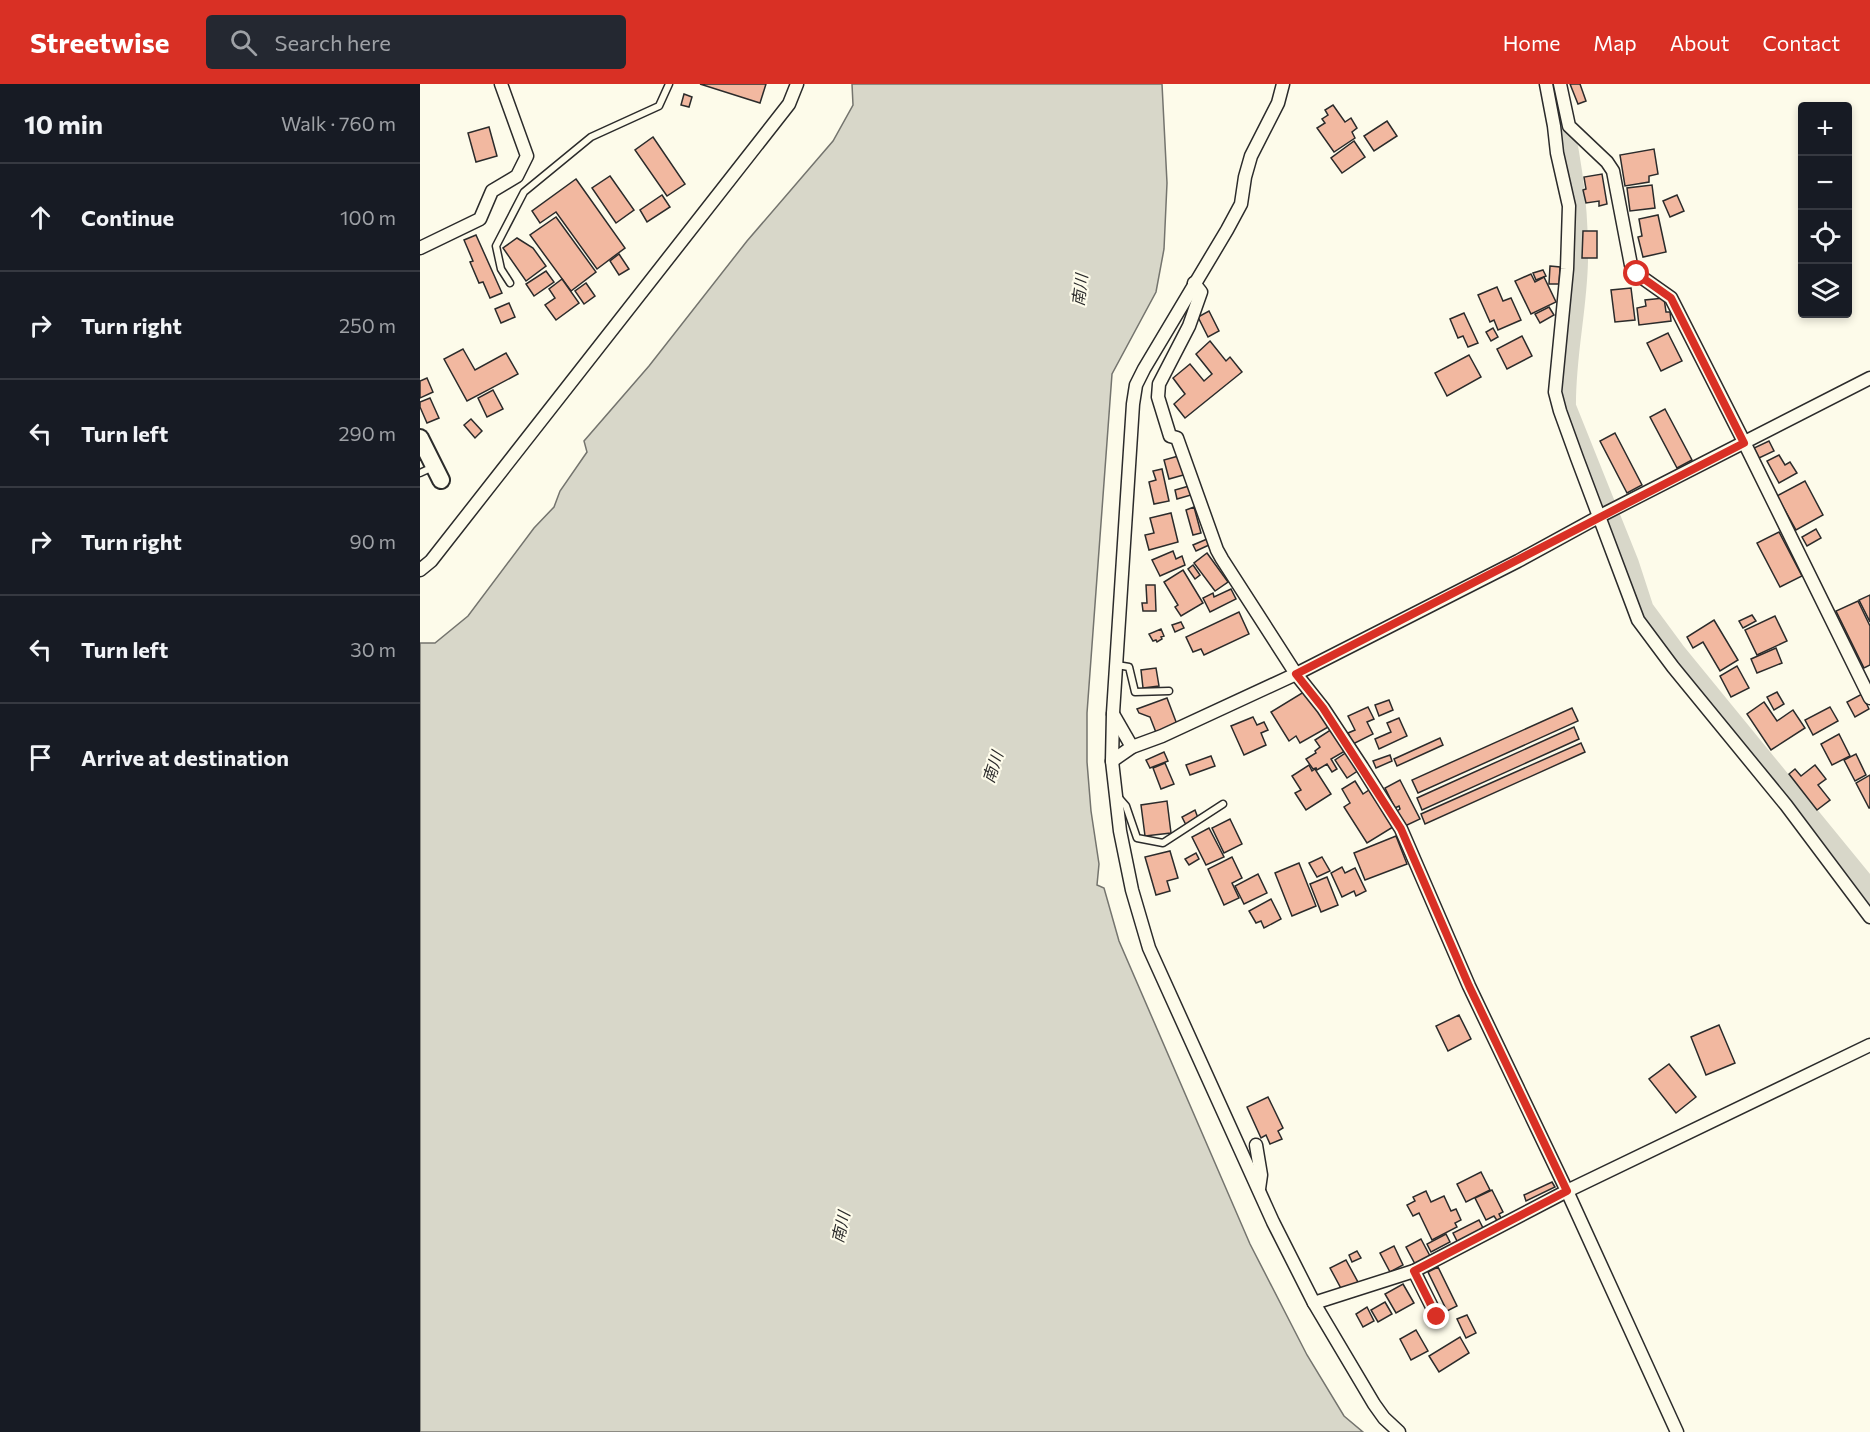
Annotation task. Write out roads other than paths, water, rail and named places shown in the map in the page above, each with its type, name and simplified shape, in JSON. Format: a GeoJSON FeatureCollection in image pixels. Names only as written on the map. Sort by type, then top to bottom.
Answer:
{"type":"FeatureCollection","features":[{"type":"Feature","properties":{"kind":"street"},"geometry":{"type":"LineString","coordinates":[[420,248],[480,219],[492,191],[517,176],[527,156],[501,84]]}},
{"type":"Feature","properties":{"kind":"street"},"geometry":{"type":"LineString","coordinates":[[420,570],[431,561],[789,104],[797,84]]}},
{"type":"Feature","properties":{"kind":"street"},"geometry":{"type":"LineString","coordinates":[[1283,84],[1278,103],[1251,156],[1241,204],[1136,385],[1116,665],[1112,761],[1120,831],[1132,890],[1149,948],[1259,1191],[1314,1303],[1374,1404],[1384,1418],[1399,1432]]}},
{"type":"Feature","properties":{"kind":"street"},"geometry":{"type":"LineString","coordinates":[[1546,84],[1557,153],[1569,206],[1567,269],[1555,392],[1560,411],[1605,514],[1638,620],[1673,667],[1786,805],[1870,917]]}},
{"type":"Feature","properties":{"kind":"street"},"geometry":{"type":"LineString","coordinates":[[1560,84],[1569,126],[1607,162],[1613,171],[1631,265],[1637,274],[1671,298],[1870,698]]}},
{"type":"Feature","properties":{"kind":"street"},"geometry":{"type":"LineString","coordinates":[[1194,283],[1201,292],[1189,326],[1159,384],[1158,398],[1170,436],[1177,438],[1217,550],[1296,674],[1323,708],[1401,829],[1469,986],[1567,1191],[1677,1432]]}},
{"type":"Feature","properties":{"kind":"street"},"geometry":{"type":"LineString","coordinates":[[1112,761],[1132,747],[1162,736],[1296,674],[1870,378]]}},
{"type":"Feature","properties":{"kind":"street"},"geometry":{"type":"LineString","coordinates":[[420,438],[432,473]]}},
{"type":"Feature","properties":{"kind":"street"},"geometry":{"type":"LineString","coordinates":[[1113,712],[1132,747]]}},
{"type":"Feature","properties":{"kind":"street"},"geometry":{"type":"LineString","coordinates":[[1314,1303],[1414,1271],[1567,1191],[1870,1045]]}},
{"type":"Feature","properties":{"kind":"street"},"geometry":{"type":"LineString","coordinates":[[1256,1145],[1261,1175],[1259,1191]]}},
{"type":"Feature","properties":{"kind":"street"},"geometry":{"type":"LineString","coordinates":[[1414,1271],[1437,1317]]}},
{"type":"Feature","properties":{"kind":"lane"},"geometry":{"type":"LineString","coordinates":[[510,283],[501,268],[496,246],[524,192],[591,137],[659,106],[669,84]]}},
{"type":"Feature","properties":{"kind":"lane"},"geometry":{"type":"LineString","coordinates":[[1116,665],[1129,667],[1135,692],[1169,691]]}},
{"type":"Feature","properties":{"kind":"lane"},"geometry":{"type":"LineString","coordinates":[[1115,794],[1126,807],[1137,838],[1163,843],[1223,804]]}},
{"type":"Feature","properties":{"kind":"water","name":"南川"},"geometry":{"type":"Polygon","coordinates":[[[852,84],[1162,84],[1167,183],[1164,249],[1156,292],[1112,374],[1087,713],[1087,762],[1099,864],[1097,885],[1104,888],[1119,941],[1250,1244],[1307,1355],[1344,1416],[1363,1432],[420,1432],[420,643],[435,643],[468,616],[534,528],[554,507],[560,491],[587,452],[584,441],[649,366],[747,241],[833,141],[853,105],[852,84]]]}},
{"type":"Feature","properties":{"kind":"waterway"},"geometry":{"type":"LineString","coordinates":[[1552,84],[1570,172],[1576,239],[1575,279],[1565,370],[1564,407],[1627,564],[1642,610],[1673,652],[1870,893]]}}]}
